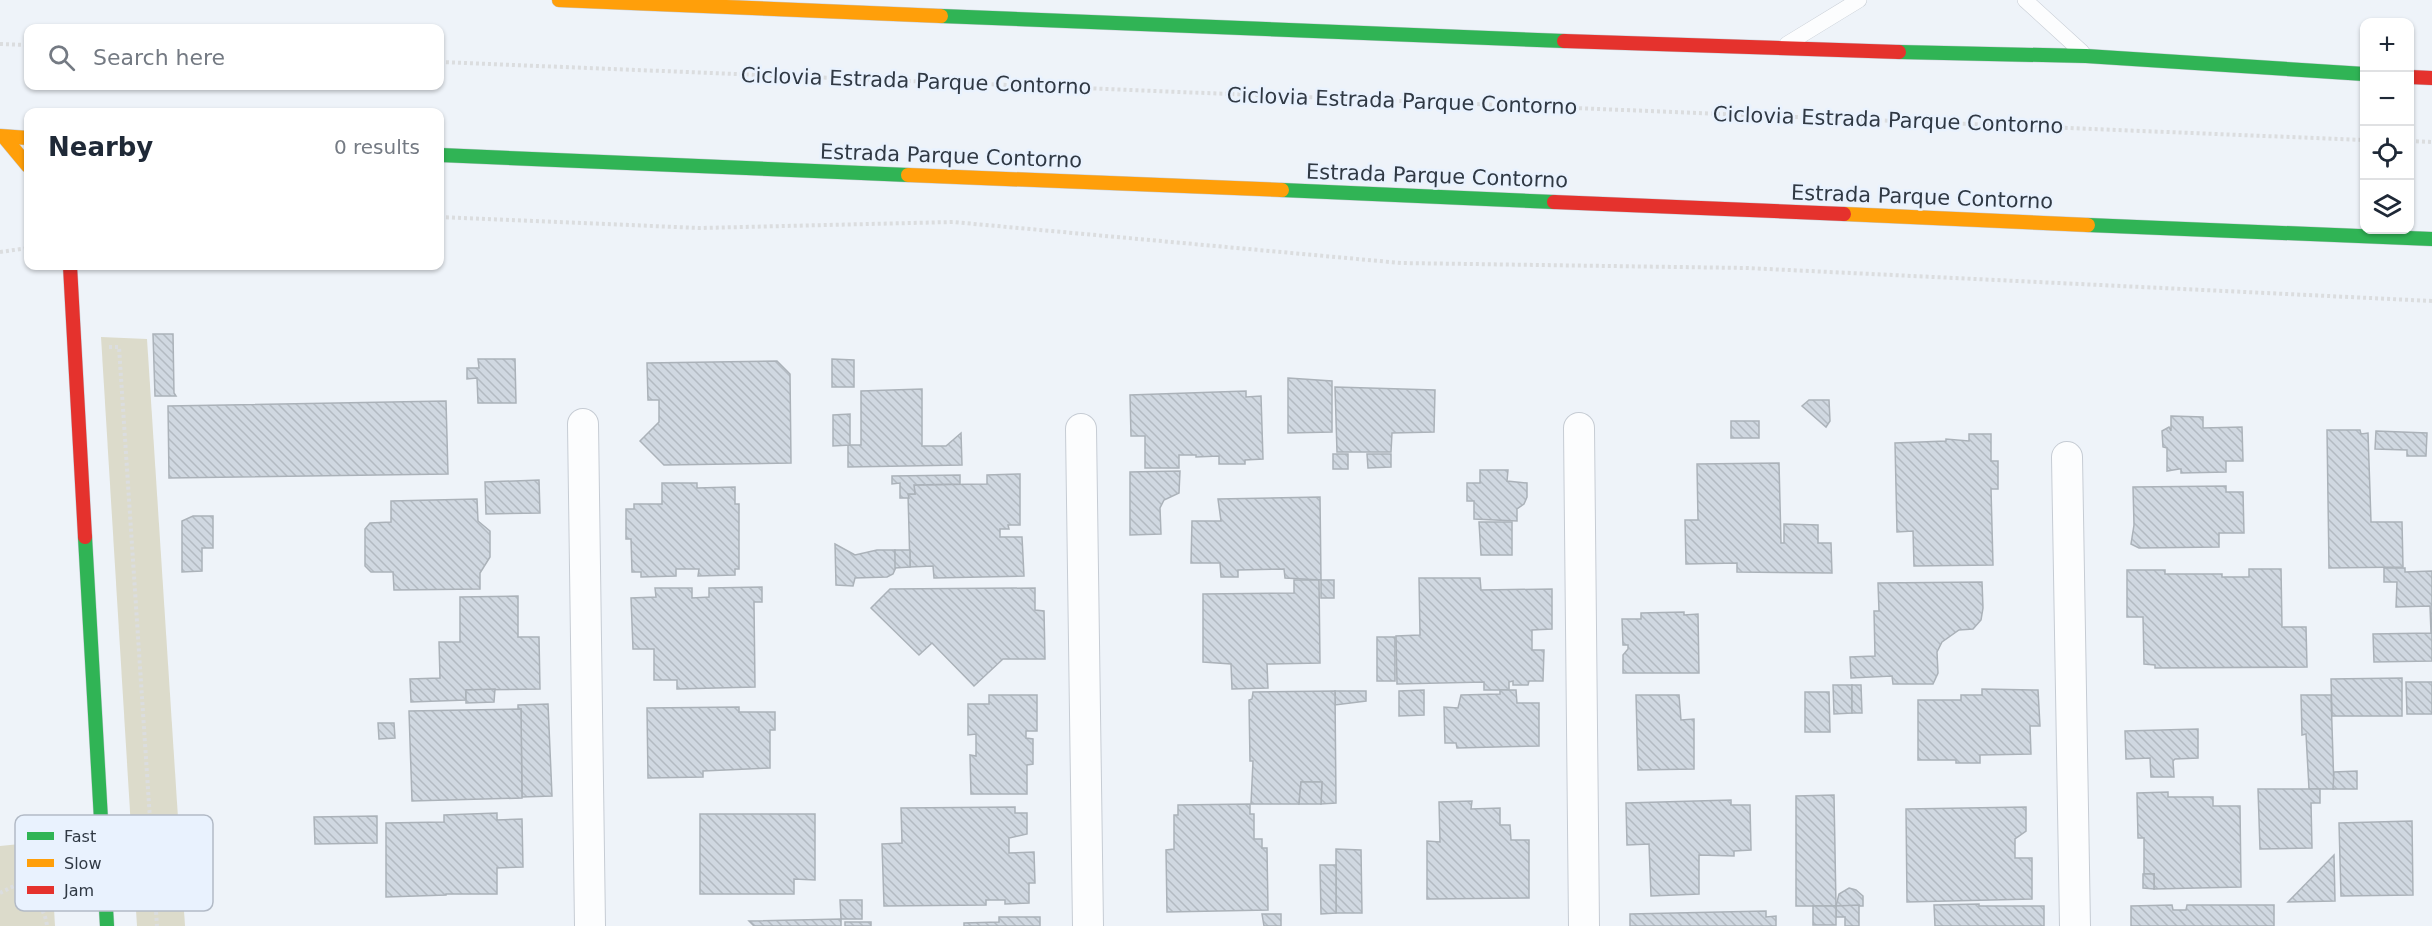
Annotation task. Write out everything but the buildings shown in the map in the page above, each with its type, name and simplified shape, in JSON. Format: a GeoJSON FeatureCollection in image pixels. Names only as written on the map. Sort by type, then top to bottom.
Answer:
{"type":"FeatureCollection","features":[{"type":"Feature","properties":{"kind":"main road"},"geometry":{"type":"LineString","coordinates":[[559,0],[1776,50],[2086,56],[2360,74]]}},
{"type":"Feature","properties":{"kind":"main road"},"geometry":{"type":"LineString","coordinates":[[2414,77],[2432,78]]}},
{"type":"Feature","properties":{"kind":"main road"},"geometry":{"type":"LineString","coordinates":[[2,137],[24,138]]}},
{"type":"Feature","properties":{"kind":"main road"},"geometry":{"type":"LineString","coordinates":[[2,137],[24,162]]}},
{"type":"Feature","properties":{"kind":"main road","name":"Estrada Parque Contorno"},"geometry":{"type":"LineString","coordinates":[[444,155],[2432,239]]}},
{"type":"Feature","properties":{"kind":"main road"},"geometry":{"type":"LineString","coordinates":[[70,270],[101,815]]}},
{"type":"Feature","properties":{"kind":"main road"},"geometry":{"type":"LineString","coordinates":[[106,911],[107,926]]}},
{"type":"Feature","properties":{"kind":"street"},"geometry":{"type":"LineString","coordinates":[[583,424],[590,926]]}},
{"type":"Feature","properties":{"kind":"street"},"geometry":{"type":"LineString","coordinates":[[1579,428],[1584,926]]}},
{"type":"Feature","properties":{"kind":"street"},"geometry":{"type":"LineString","coordinates":[[1081,429],[1088,926]]}},
{"type":"Feature","properties":{"kind":"street"},"geometry":{"type":"LineString","coordinates":[[2067,457],[2075,926]]}},
{"type":"Feature","properties":{"kind":"lane"},"geometry":{"type":"LineString","coordinates":[[1776,50],[1859,0]]}},
{"type":"Feature","properties":{"kind":"lane"},"geometry":{"type":"LineString","coordinates":[[2025,0],[2086,56]]}},
{"type":"Feature","properties":{"kind":"lane"},"geometry":{"type":"LineString","coordinates":[[2414,74],[2432,62]]}},
{"type":"Feature","properties":{"kind":"path"},"geometry":{"type":"LineString","coordinates":[[0,44],[24,45]]}},
{"type":"Feature","properties":{"kind":"path","name":"Ciclovia Estrada Parque Contorno"},"geometry":{"type":"LineString","coordinates":[[444,62],[2360,140]]}},
{"type":"Feature","properties":{"kind":"path"},"geometry":{"type":"LineString","coordinates":[[2414,141],[2432,142]]}},
{"type":"Feature","properties":{"kind":"path"},"geometry":{"type":"LineString","coordinates":[[444,217],[700,228],[953,222],[1401,262],[1747,268],[2432,301]]}},
{"type":"Feature","properties":{"kind":"path"},"geometry":{"type":"LineString","coordinates":[[0,252],[24,249]]}},
{"type":"Feature","properties":{"kind":"path"},"geometry":{"type":"LineString","coordinates":[[75,348],[119,347],[150,815]]}},
{"type":"Feature","properties":{"kind":"path"},"geometry":{"type":"LineString","coordinates":[[0,893],[15,886]]}},
{"type":"Feature","properties":{"kind":"path"},"geometry":{"type":"LineString","coordinates":[[41,911],[46,919],[46,926]]}},
{"type":"Feature","properties":{"kind":"path"},"geometry":{"type":"LineString","coordinates":[[156,911],[157,926]]}},
{"type":"Feature","properties":{"kind":"shaded area"},"geometry":{"type":"Polygon","coordinates":[[[101,337],[147,339],[178,815],[130,815],[101,337]]]}},
{"type":"Feature","properties":{"kind":"shaded area"},"geometry":{"type":"Polygon","coordinates":[[[15,844],[15,911],[54,911],[55,926],[0,926],[0,846],[15,844]]]}},
{"type":"Feature","properties":{"kind":"shaded area"},"geometry":{"type":"Polygon","coordinates":[[[136,911],[184,911],[185,926],[137,926],[136,911]]]}},
{"type":"Feature","properties":{"kind":"traffic: fast"},"geometry":{"type":"LineString","coordinates":[[941,16],[1564,41]]}},
{"type":"Feature","properties":{"kind":"traffic: fast"},"geometry":{"type":"LineString","coordinates":[[1899,52],[2086,56],[2360,74]]}},
{"type":"Feature","properties":{"kind":"traffic: fast"},"geometry":{"type":"LineString","coordinates":[[444,155],[908,175]]}},
{"type":"Feature","properties":{"kind":"traffic: fast"},"geometry":{"type":"LineString","coordinates":[[1282,190],[1554,202]]}},
{"type":"Feature","properties":{"kind":"traffic: fast"},"geometry":{"type":"LineString","coordinates":[[2088,225],[2432,239]]}},
{"type":"Feature","properties":{"kind":"traffic: fast"},"geometry":{"type":"LineString","coordinates":[[85,537],[101,815]]}},
{"type":"Feature","properties":{"kind":"traffic: fast"},"geometry":{"type":"LineString","coordinates":[[106,911],[107,926]]}},
{"type":"Feature","properties":{"kind":"traffic: slow"},"geometry":{"type":"LineString","coordinates":[[559,0],[941,16]]}},
{"type":"Feature","properties":{"kind":"traffic: slow"},"geometry":{"type":"LineString","coordinates":[[0,136],[24,138]]}},
{"type":"Feature","properties":{"kind":"traffic: slow"},"geometry":{"type":"LineString","coordinates":[[4,137],[24,161]]}},
{"type":"Feature","properties":{"kind":"traffic: slow"},"geometry":{"type":"LineString","coordinates":[[908,175],[1282,190]]}},
{"type":"Feature","properties":{"kind":"traffic: slow"},"geometry":{"type":"LineString","coordinates":[[1844,214],[2088,225]]}},
{"type":"Feature","properties":{"kind":"traffic: jam"},"geometry":{"type":"LineString","coordinates":[[1564,41],[1899,52]]}},
{"type":"Feature","properties":{"kind":"traffic: jam"},"geometry":{"type":"LineString","coordinates":[[2414,77],[2432,78]]}},
{"type":"Feature","properties":{"kind":"traffic: jam"},"geometry":{"type":"LineString","coordinates":[[1554,202],[1844,214]]}},
{"type":"Feature","properties":{"kind":"traffic: jam"},"geometry":{"type":"LineString","coordinates":[[70,270],[85,537]]}}]}
